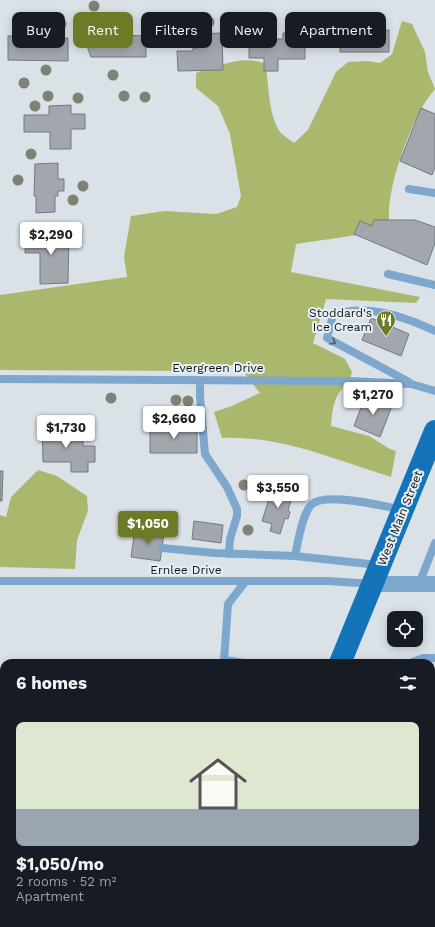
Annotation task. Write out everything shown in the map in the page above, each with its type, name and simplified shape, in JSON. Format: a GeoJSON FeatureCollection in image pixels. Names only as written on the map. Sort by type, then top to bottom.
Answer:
{"type":"FeatureCollection","features":[{"type":"Feature","properties":{"kind":"main road","name":"West Main Street"},"geometry":{"type":"LineString","coordinates":[[342,659],[435,431]]}},
{"type":"Feature","properties":{"kind":"street"},"geometry":{"type":"LineString","coordinates":[[377,575],[419,584],[435,584]]}},
{"type":"Feature","properties":{"kind":"lane"},"geometry":{"type":"LineString","coordinates":[[409,189],[435,192]]}},
{"type":"Feature","properties":{"kind":"lane"},"geometry":{"type":"LineString","coordinates":[[388,274],[435,285]]}},
{"type":"Feature","properties":{"kind":"lane"},"geometry":{"type":"LineString","coordinates":[[411,384],[327,338],[332,315],[342,312],[360,311],[395,315],[435,331]]}},
{"type":"Feature","properties":{"kind":"lane","name":"Evergreen Drive"},"geometry":{"type":"LineString","coordinates":[[0,379],[351,381],[411,384],[435,391]]}},
{"type":"Feature","properties":{"kind":"lane"},"geometry":{"type":"LineString","coordinates":[[200,380],[205,454],[227,487],[237,509],[237,516],[230,539],[229,554]]}},
{"type":"Feature","properties":{"kind":"lane"},"geometry":{"type":"LineString","coordinates":[[295,556],[305,514],[312,504],[326,500],[347,500],[368,502],[403,511]]}},
{"type":"Feature","properties":{"kind":"lane"},"geometry":{"type":"LineString","coordinates":[[162,548],[229,554],[295,556],[377,575]]}},
{"type":"Feature","properties":{"kind":"lane"},"geometry":{"type":"LineString","coordinates":[[419,584],[434,548]]}},
{"type":"Feature","properties":{"kind":"lane","name":"Ernlee Drive"},"geometry":{"type":"LineString","coordinates":[[0,581],[328,581],[377,575]]}},
{"type":"Feature","properties":{"kind":"lane"},"geometry":{"type":"LineString","coordinates":[[224,659],[228,604],[245,582]]}},
{"type":"Feature","properties":{"kind":"lane"},"geometry":{"type":"LineString","coordinates":[[420,659],[435,658]]}},
{"type":"Feature","properties":{"kind":"green space"},"geometry":{"type":"Polygon","coordinates":[[[402,21],[412,24],[425,52],[428,72],[435,89],[421,109],[404,148],[394,179],[389,207],[389,220],[374,220],[372,226],[357,235],[296,244],[291,272],[420,297],[416,303],[326,299],[313,343],[345,359],[352,372],[347,384],[336,398],[332,412],[331,426],[369,436],[396,451],[391,477],[329,456],[265,440],[222,438],[214,412],[232,406],[260,393],[245,374],[240,364],[185,371],[0,370],[0,295],[127,277],[124,257],[131,216],[165,211],[216,214],[237,207],[241,196],[230,134],[218,106],[196,88],[196,73],[231,62],[249,60],[266,64],[270,100],[274,119],[281,133],[294,143],[308,130],[336,72],[348,62],[368,61],[380,63],[392,54],[402,21]]]}},
{"type":"Feature","properties":{"kind":"green space"},"geometry":{"type":"Polygon","coordinates":[[[38,470],[57,476],[87,496],[88,511],[77,540],[75,569],[0,567],[0,515],[6,517],[11,497],[38,470]]]}},
{"type":"Feature","properties":{"kind":"building"},"geometry":{"type":"Polygon","coordinates":[[[386,30],[389,30],[389,52],[340,52],[340,48],[386,48],[386,30]]]}},
{"type":"Feature","properties":{"kind":"building"},"geometry":{"type":"Polygon","coordinates":[[[212,33],[220,33],[220,48],[222,48],[223,70],[178,71],[177,51],[193,51],[193,48],[212,48],[212,33]]]}},
{"type":"Feature","properties":{"kind":"building"},"geometry":{"type":"Polygon","coordinates":[[[283,33],[285,33],[285,48],[305,48],[305,59],[278,59],[278,71],[264,71],[264,58],[249,58],[249,48],[277,48],[277,39],[283,39],[283,33]]]}},
{"type":"Feature","properties":{"kind":"building"},"geometry":{"type":"Polygon","coordinates":[[[8,36],[12,36],[12,48],[65,48],[65,38],[68,38],[68,61],[8,60],[8,36]]]}},
{"type":"Feature","properties":{"kind":"building"},"geometry":{"type":"Polygon","coordinates":[[[133,36],[141,36],[141,48],[146,48],[146,57],[91,57],[88,48],[133,48],[133,36]]]}},
{"type":"Feature","properties":{"kind":"building"},"geometry":{"type":"Polygon","coordinates":[[[71,105],[71,114],[85,114],[85,129],[71,129],[71,149],[50,149],[50,132],[24,132],[24,115],[49,115],[49,106],[71,105]]]}},
{"type":"Feature","properties":{"kind":"building"},"geometry":{"type":"Polygon","coordinates":[[[421,108],[435,114],[435,167],[432,175],[400,161],[421,108]]]}},
{"type":"Feature","properties":{"kind":"building"},"geometry":{"type":"Polygon","coordinates":[[[58,163],[58,179],[64,179],[64,191],[58,191],[58,196],[55,196],[55,212],[36,213],[36,196],[34,196],[35,164],[58,163]]]}},
{"type":"Feature","properties":{"kind":"building"},"geometry":{"type":"Polygon","coordinates":[[[374,220],[415,220],[435,227],[435,243],[427,265],[354,234],[360,221],[372,226],[374,220]]]}},
{"type":"Feature","properties":{"kind":"building"},"geometry":{"type":"Polygon","coordinates":[[[26,234],[69,234],[68,283],[40,284],[40,253],[25,253],[26,234]]]}},
{"type":"Feature","properties":{"kind":"building","name":"Stoddard's Ice Cream"},"geometry":{"type":"Polygon","coordinates":[[[371,318],[409,334],[401,356],[362,340],[371,318]]]}},
{"type":"Feature","properties":{"kind":"building"},"geometry":{"type":"Polygon","coordinates":[[[366,394],[392,406],[380,437],[354,426],[366,394]]]}},
{"type":"Feature","properties":{"kind":"building"},"geometry":{"type":"Polygon","coordinates":[[[42,420],[55,420],[55,436],[83,435],[83,446],[95,446],[95,462],[88,462],[88,472],[71,472],[71,462],[43,462],[42,420]]]}},
{"type":"Feature","properties":{"kind":"building"},"geometry":{"type":"Polygon","coordinates":[[[150,427],[197,427],[197,453],[150,453],[150,427]]]}},
{"type":"Feature","properties":{"kind":"building"},"geometry":{"type":"Polygon","coordinates":[[[0,471],[3,471],[2,501],[0,501],[0,471]]]}},
{"type":"Feature","properties":{"kind":"building"},"geometry":{"type":"Polygon","coordinates":[[[273,486],[293,493],[288,511],[290,512],[288,519],[285,518],[280,534],[270,531],[272,524],[262,521],[273,486]]]}},
{"type":"Feature","properties":{"kind":"building"},"geometry":{"type":"Polygon","coordinates":[[[194,521],[223,525],[221,543],[192,539],[194,521]]]}},
{"type":"Feature","properties":{"kind":"building"},"geometry":{"type":"Polygon","coordinates":[[[135,529],[164,533],[160,561],[131,557],[135,529]]]}},
{"type":"Feature","properties":{"kind":"place","name":"Stoddard's Ice Cream"},"geometry":{"type":"Point","coordinates":[386,337]}}]}
